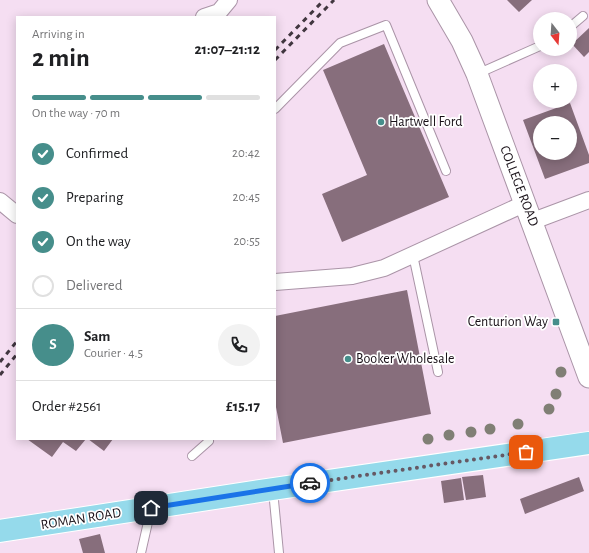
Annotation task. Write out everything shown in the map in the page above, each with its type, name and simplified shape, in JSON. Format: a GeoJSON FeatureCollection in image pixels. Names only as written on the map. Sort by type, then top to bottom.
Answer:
{"type":"FeatureCollection","features":[{"type":"Feature","properties":{"kind":"main road","name":"ROMAN ROAD"},"geometry":{"type":"LineString","coordinates":[[0,531],[589,442]]}},
{"type":"Feature","properties":{"kind":"street"},"geometry":{"type":"LineString","coordinates":[[207,16],[219,12],[230,0]]}},
{"type":"Feature","properties":{"kind":"street","name":"COLLEGE ROAD"},"geometry":{"type":"LineString","coordinates":[[438,0],[462,41],[477,74],[589,377]]}},
{"type":"Feature","properties":{"kind":"street"},"geometry":{"type":"LineString","coordinates":[[276,282],[352,276],[384,268],[413,255],[529,212],[589,200]]}},
{"type":"Feature","properties":{"kind":"street"},"geometry":{"type":"LineString","coordinates":[[0,201],[16,214]]}},
{"type":"Feature","properties":{"kind":"lane"},"geometry":{"type":"LineString","coordinates":[[577,21],[583,16]]}},
{"type":"Feature","properties":{"kind":"lane"},"geometry":{"type":"LineString","coordinates":[[276,108],[340,43],[386,25],[446,171]]}},
{"type":"Feature","properties":{"kind":"lane"},"geometry":{"type":"LineString","coordinates":[[477,74],[533,49]]}},
{"type":"Feature","properties":{"kind":"lane"},"geometry":{"type":"LineString","coordinates":[[413,255],[438,372]]}},
{"type":"Feature","properties":{"kind":"lane"},"geometry":{"type":"LineString","coordinates":[[192,456],[208,440]]}},
{"type":"Feature","properties":{"kind":"lane"},"geometry":{"type":"LineString","coordinates":[[273,489],[279,553]]}},
{"type":"Feature","properties":{"kind":"lane"},"geometry":{"type":"LineString","coordinates":[[141,553],[151,508]]}},
{"type":"Feature","properties":{"kind":"building"},"geometry":{"type":"Polygon","coordinates":[[[507,0],[532,0],[519,12],[507,0]]]}},
{"type":"Feature","properties":{"kind":"building"},"geometry":{"type":"Polygon","coordinates":[[[589,28],[589,52],[584,57],[577,49],[577,39],[589,28]]]}},
{"type":"Feature","properties":{"kind":"building","name":"Hartwell Ford"},"geometry":{"type":"Polygon","coordinates":[[[384,44],[449,197],[342,242],[322,194],[367,175],[323,70],[384,44]]]}},
{"type":"Feature","properties":{"kind":"building"},"geometry":{"type":"Polygon","coordinates":[[[556,108],[572,108],[575,116],[534,116],[556,108]]]}},
{"type":"Feature","properties":{"kind":"building"},"geometry":{"type":"Polygon","coordinates":[[[533,116],[533,147],[523,120],[533,116]]]}},
{"type":"Feature","properties":{"kind":"building"},"geometry":{"type":"Polygon","coordinates":[[[577,122],[589,155],[589,163],[545,179],[538,160],[577,160],[577,122]]]}},
{"type":"Feature","properties":{"kind":"building","name":"Booker Wholesale"},"geometry":{"type":"Polygon","coordinates":[[[407,290],[431,414],[283,443],[276,407],[276,316],[407,290]]]}},
{"type":"Feature","properties":{"kind":"building"},"geometry":{"type":"Polygon","coordinates":[[[28,440],[85,440],[76,451],[63,442],[52,457],[28,440]]]}},
{"type":"Feature","properties":{"kind":"building"},"geometry":{"type":"Polygon","coordinates":[[[89,440],[112,440],[104,451],[89,440]]]}},
{"type":"Feature","properties":{"kind":"building"},"geometry":{"type":"Polygon","coordinates":[[[483,475],[486,497],[466,500],[462,477],[483,475]]]}},
{"type":"Feature","properties":{"kind":"building"},"geometry":{"type":"Polygon","coordinates":[[[579,477],[584,491],[525,514],[520,499],[579,477]]]}},
{"type":"Feature","properties":{"kind":"building"},"geometry":{"type":"Polygon","coordinates":[[[461,478],[464,500],[444,503],[441,481],[461,478]]]}},
{"type":"Feature","properties":{"kind":"building"},"geometry":{"type":"Polygon","coordinates":[[[100,534],[105,553],[83,553],[79,539],[100,534]]]}},
{"type":"Feature","properties":{"kind":"railway"},"geometry":{"type":"LineString","coordinates":[[276,49],[324,0]]}},
{"type":"Feature","properties":{"kind":"railway"},"geometry":{"type":"LineString","coordinates":[[276,59],[334,0]]}},
{"type":"Feature","properties":{"kind":"railway"},"geometry":{"type":"LineString","coordinates":[[0,362],[16,342]]}},
{"type":"Feature","properties":{"kind":"railway"},"geometry":{"type":"LineString","coordinates":[[0,375],[16,355]]}},
{"type":"Feature","properties":{"kind":"way so far"},"geometry":{"type":"LineString","coordinates":[[310,483],[526,452]]}},
{"type":"Feature","properties":{"kind":"place","name":"Hartwell Ford"},"geometry":{"type":"Point","coordinates":[381,122]}},
{"type":"Feature","properties":{"kind":"place","name":"Centurion Way"},"geometry":{"type":"Point","coordinates":[556,322]}},
{"type":"Feature","properties":{"kind":"place","name":"Booker Wholesale"},"geometry":{"type":"Point","coordinates":[348,359]}},
{"type":"Feature","properties":{"kind":"route"},"geometry":{"type":"LineString","coordinates":[[151,508],[310,483]]}}]}
